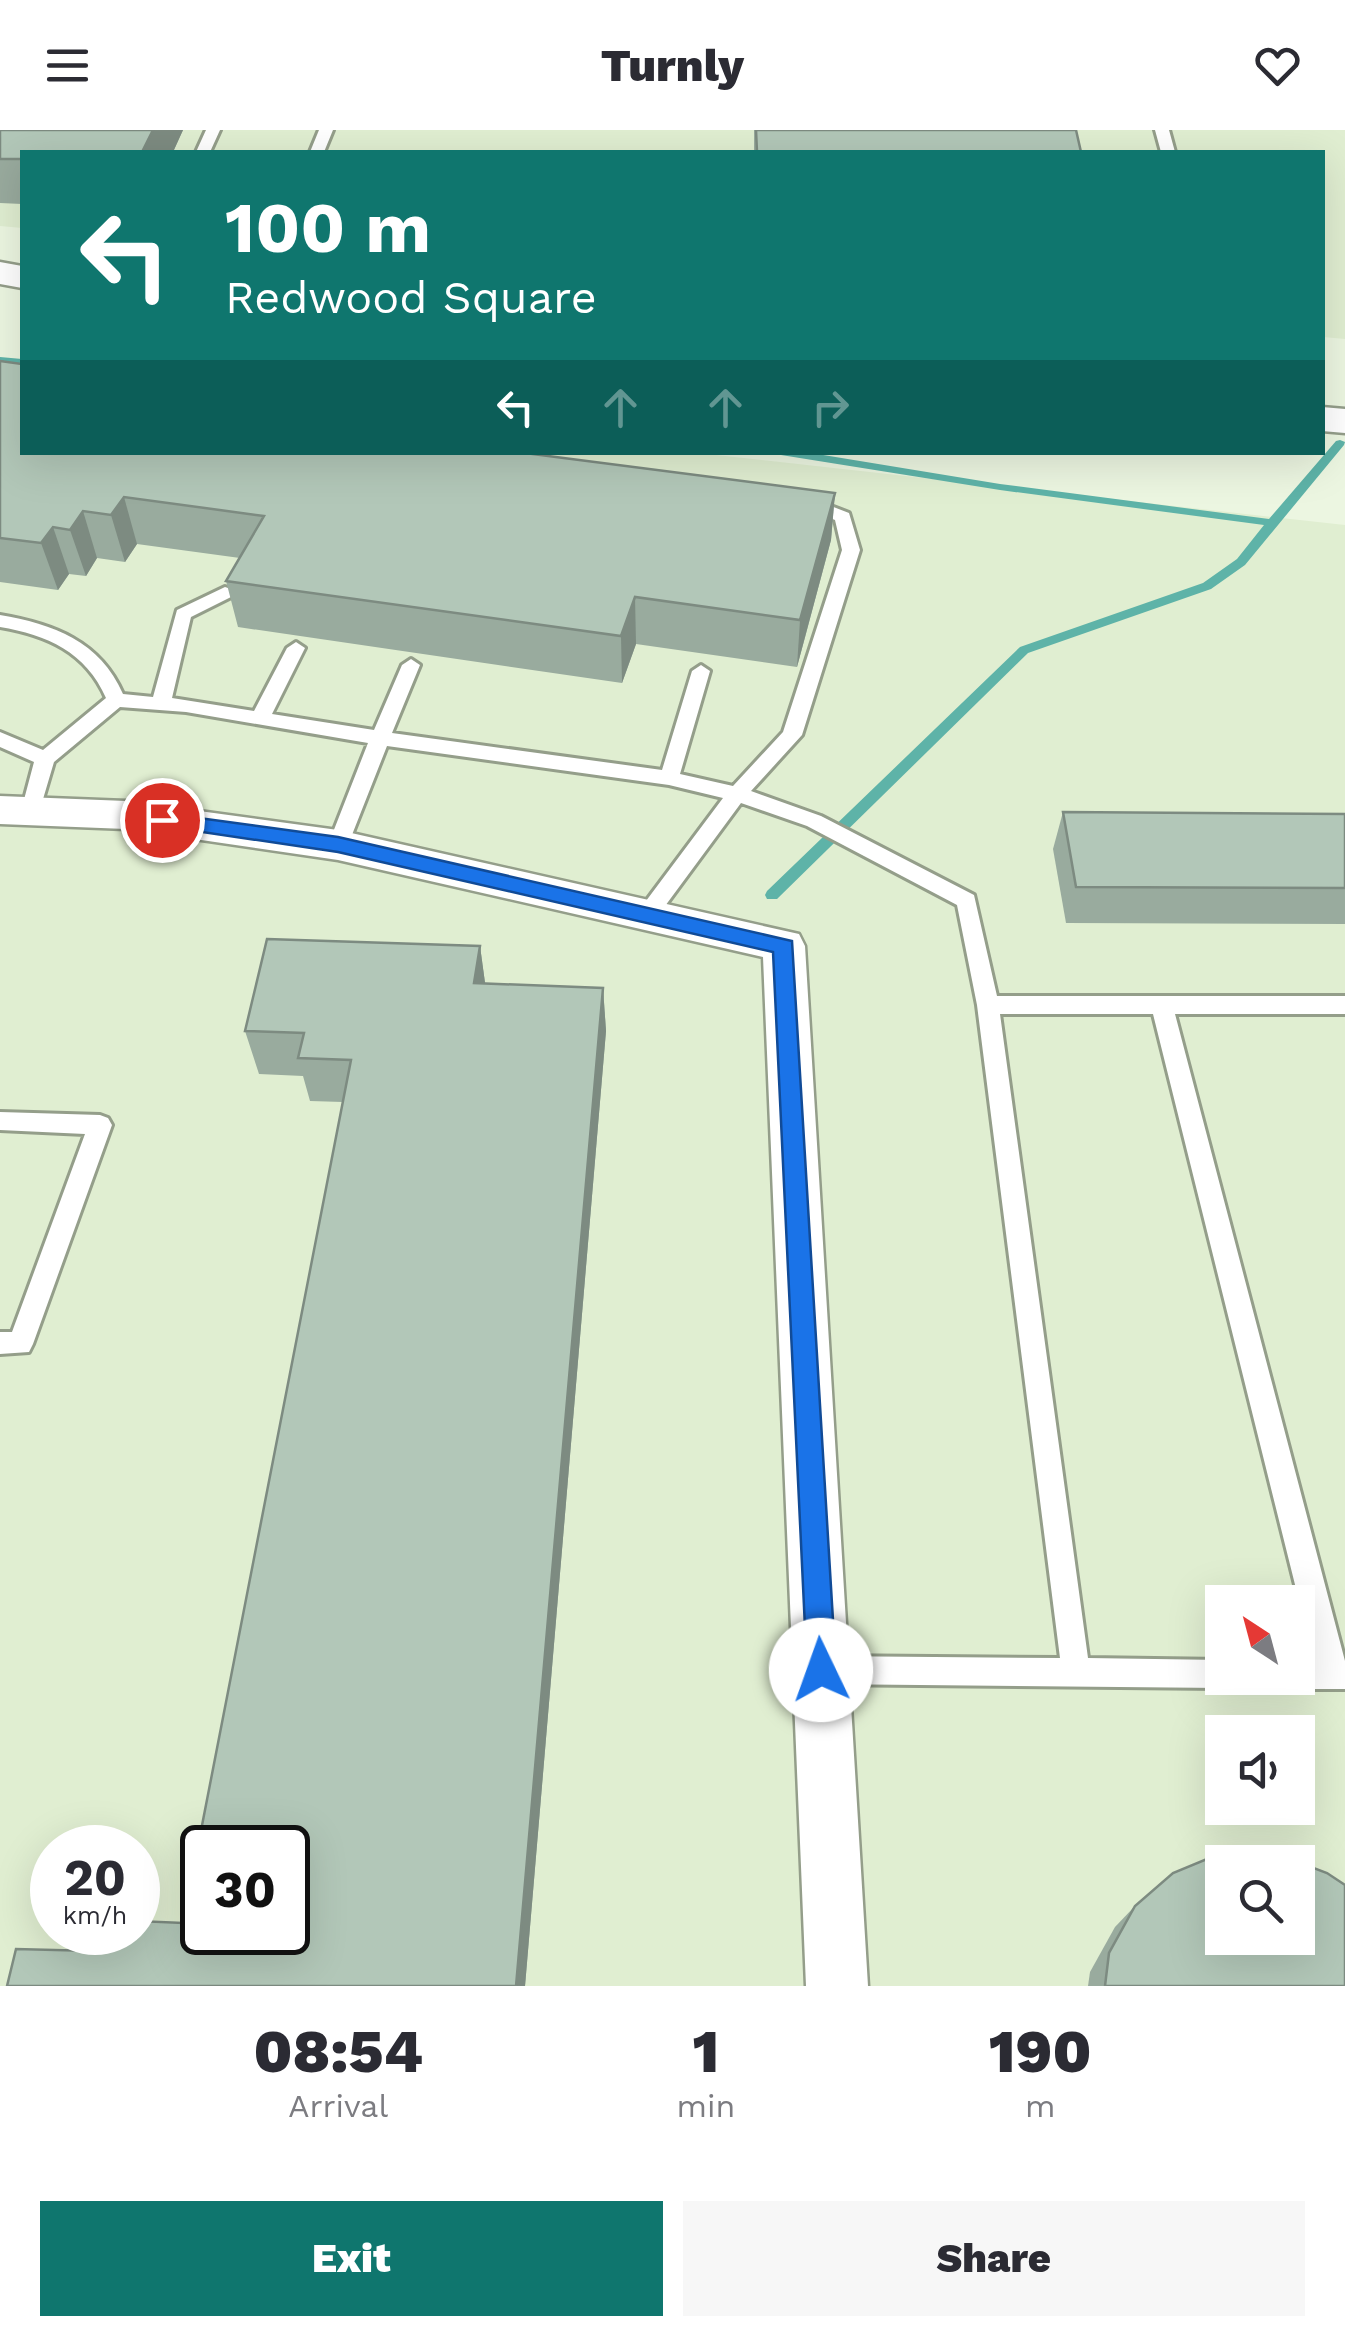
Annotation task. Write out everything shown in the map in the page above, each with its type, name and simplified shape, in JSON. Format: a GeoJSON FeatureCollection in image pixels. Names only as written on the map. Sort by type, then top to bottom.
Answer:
{"type":"FeatureCollection","features":[{"type":"Feature","properties":{"kind":"street"},"geometry":{"type":"LineString","coordinates":[[0,273],[18,299]]}},
{"type":"Feature","properties":{"kind":"street"},"geometry":{"type":"LineString","coordinates":[[15,811],[126,816],[338,845],[784,946],[837,1986]]}},
{"type":"Feature","properties":{"kind":"lane"},"geometry":{"type":"LineString","coordinates":[[647,916],[737,794],[792,735],[851,550],[843,517],[814,502],[776,497]]}},
{"type":"Feature","properties":{"kind":"lane"},"geometry":{"type":"LineString","coordinates":[[162,704],[183,614],[225,594]]}},
{"type":"Feature","properties":{"kind":"lane"},"geometry":{"type":"LineString","coordinates":[[0,621],[41,626],[80,648],[108,678],[116,700]]}},
{"type":"Feature","properties":{"kind":"lane"},"geometry":{"type":"LineString","coordinates":[[260,718],[296,648]]}},
{"type":"Feature","properties":{"kind":"lane"},"geometry":{"type":"LineString","coordinates":[[338,845],[411,665]]}},
{"type":"Feature","properties":{"kind":"lane"},"geometry":{"type":"LineString","coordinates":[[669,778],[701,671]]}},
{"type":"Feature","properties":{"kind":"lane"},"geometry":{"type":"LineString","coordinates":[[15,811],[45,758],[116,700],[162,704],[669,778],[737,794],[814,821],[966,901],[988,1005],[1076,1673]]}},
{"type":"Feature","properties":{"kind":"lane"},"geometry":{"type":"LineString","coordinates":[[0,738],[45,758]]}},
{"type":"Feature","properties":{"kind":"lane"},"geometry":{"type":"LineString","coordinates":[[988,1005],[1343,1010]]}},
{"type":"Feature","properties":{"kind":"lane"},"geometry":{"type":"LineString","coordinates":[[1162,1005],[1339,1675]]}},
{"type":"Feature","properties":{"kind":"lane"},"geometry":{"type":"LineString","coordinates":[[0,1121],[100,1126],[20,1344],[0,1343]]}},
{"type":"Feature","properties":{"kind":"lane"},"geometry":{"type":"LineString","coordinates":[[821,1670],[1205,1674]]}},
{"type":"Feature","properties":{"kind":"shaded area"},"geometry":{"type":"Polygon","coordinates":[[[0,130],[1345,130],[1345,339],[1325,337],[1325,150],[20,150],[20,228],[0,226],[0,130]]]}},
{"type":"Feature","properties":{"kind":"shaded area"},"geometry":{"type":"Polygon","coordinates":[[[0,382],[20,455],[716,455],[1345,525],[1345,1986],[0,1986],[0,382]]]}},
{"type":"Feature","properties":{"kind":"building"},"geometry":{"type":"Polygon","coordinates":[[[0,130],[153,130],[143,150],[20,150],[20,159],[0,159],[0,130]]]}},
{"type":"Feature","properties":{"kind":"building"},"geometry":{"type":"Polygon","coordinates":[[[756,130],[1076,130],[1081,150],[757,150],[756,130]]]}},
{"type":"Feature","properties":{"kind":"building"},"geometry":{"type":"Polygon","coordinates":[[[0,361],[20,364],[20,455],[540,455],[835,493],[800,620],[635,597],[621,636],[226,581],[264,516],[124,497],[111,515],[83,511],[70,530],[53,527],[41,543],[0,538],[0,361]]]}},
{"type":"Feature","properties":{"kind":"building"},"geometry":{"type":"Polygon","coordinates":[[[1063,812],[1345,814],[1345,888],[1076,887],[1063,812]]]}},
{"type":"Feature","properties":{"kind":"building"},"geometry":{"type":"Polygon","coordinates":[[[267,939],[480,946],[474,983],[603,988],[516,1986],[7,1986],[16,1949],[30,1949],[30,1955],[160,1955],[160,1922],[180,1923],[180,1955],[310,1955],[310,1825],[202,1825],[351,1060],[298,1058],[304,1033],[245,1031],[267,939]]]}},
{"type":"Feature","properties":{"kind":"building"},"geometry":{"type":"Polygon","coordinates":[[[1205,1860],[1205,1955],[1315,1955],[1315,1868],[1327,1873],[1345,1885],[1345,1986],[1105,1986],[1109,1953],[1135,1906],[1173,1873],[1205,1860]]]}},
{"type":"Feature","properties":{"kind":"waterway"},"geometry":{"type":"LineString","coordinates":[[0,360],[20,362]]}},
{"type":"Feature","properties":{"kind":"waterway"},"geometry":{"type":"LineString","coordinates":[[1272,523],[1340,443]]}},
{"type":"Feature","properties":{"kind":"waterway"},"geometry":{"type":"LineString","coordinates":[[800,455],[1000,487],[1272,523]]}},
{"type":"Feature","properties":{"kind":"waterway"},"geometry":{"type":"LineString","coordinates":[[772,895],[1024,650],[1207,586],[1241,562],[1272,523]]}},
{"type":"Feature","properties":{"kind":"route"},"geometry":{"type":"LineString","coordinates":[[162,820],[338,845],[784,946],[821,1670]]}}]}
